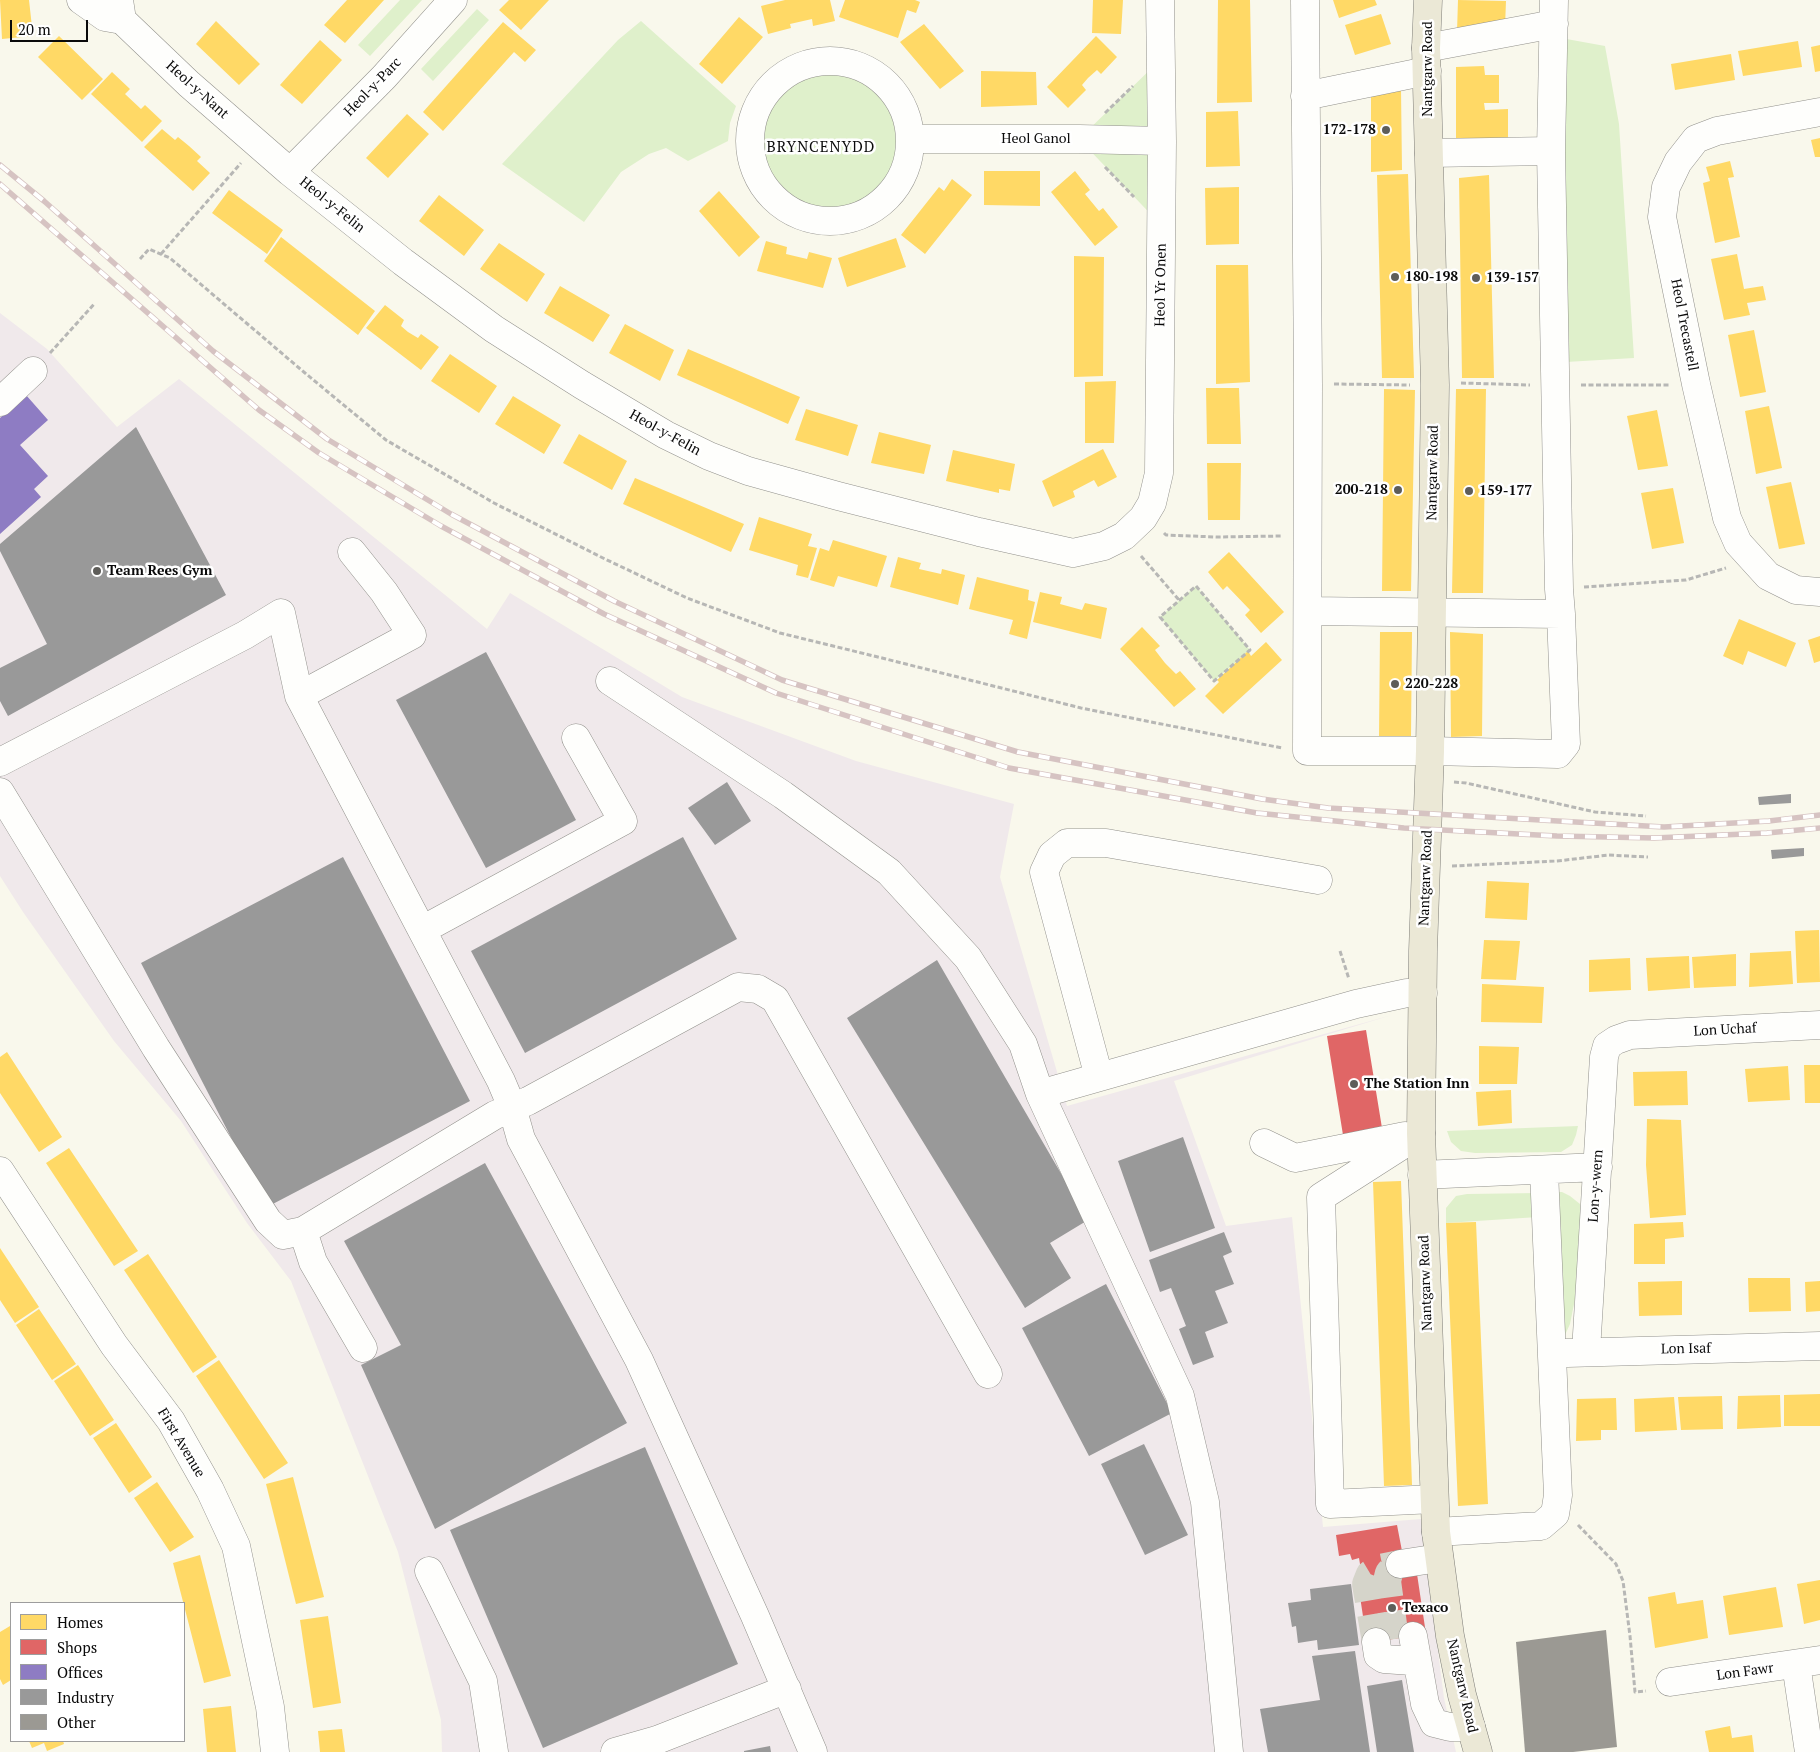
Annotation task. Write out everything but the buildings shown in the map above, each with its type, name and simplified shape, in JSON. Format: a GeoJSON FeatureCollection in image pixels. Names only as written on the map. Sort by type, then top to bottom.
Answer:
{"type":"FeatureCollection","features":[{"type":"Feature","properties":{"kind":"main road","name":"Nantgarw Road"},"geometry":{"type":"LineString","coordinates":[[1428,0],[1426,60],[1435,385],[1430,750],[1421,1133],[1434,1499],[1419,1558],[1452,1644],[1462,1695],[1475,1740]]}},
{"type":"Feature","properties":{"kind":"street"},"geometry":{"type":"LineString","coordinates":[[81,0],[105,17],[120,10]]}},
{"type":"Feature","properties":{"kind":"street","name":"Heol-y-Parc"},"geometry":{"type":"LineString","coordinates":[[290,172],[384,77],[453,0]]}},
{"type":"Feature","properties":{"kind":"street","name":"Heol Yr Onen"},"geometry":{"type":"LineString","coordinates":[[1114,541],[1143,518],[1152,503],[1159,473],[1162,141],[1160,0]]}},
{"type":"Feature","properties":{"kind":"street"},"geometry":{"type":"LineString","coordinates":[[1305,0],[1305,96],[1308,384],[1307,751],[1430,750],[1558,754],[1566,744],[1560,601],[1551,151],[1554,12],[1426,60],[1305,96]]}},
{"type":"Feature","properties":{"kind":"street","name":"Heol-y-Nant"},"geometry":{"type":"LineString","coordinates":[[120,10],[189,84],[290,172]]}},
{"type":"Feature","properties":{"kind":"street"},"geometry":{"type":"LineString","coordinates":[[830,60],[855,65],[877,76],[895,94],[906,116],[910,139],[905,169],[891,193],[871,211],[844,220],[816,221],[790,212],[769,194],[754,170],[749,143],[754,116],[765,93],[783,76],[806,64],[830,60]]}},
{"type":"Feature","properties":{"kind":"street","name":"Heol Trecastell"},"geometry":{"type":"LineString","coordinates":[[1820,112],[1717,131],[1696,139],[1678,162],[1666,187],[1662,217],[1696,384],[1727,518],[1738,542],[1768,576],[1796,590],[1820,592]]}},
{"type":"Feature","properties":{"kind":"street","name":"Heol Ganol"},"geometry":{"type":"LineString","coordinates":[[910,139],[1162,141]]}},
{"type":"Feature","properties":{"kind":"street"},"geometry":{"type":"LineString","coordinates":[[1428,153],[1551,151]]}},
{"type":"Feature","properties":{"kind":"street","name":"Heol-y-Felin"},"geometry":{"type":"LineString","coordinates":[[290,172],[403,262],[494,329],[582,385],[666,435],[708,456],[748,471],[838,496],[1048,548],[1073,553],[1114,541]]}},
{"type":"Feature","properties":{"kind":"street"},"geometry":{"type":"LineString","coordinates":[[0,402],[33,371]]}},
{"type":"Feature","properties":{"kind":"street"},"geometry":{"type":"LineString","coordinates":[[299,696],[412,634],[384,592],[352,552]]}},
{"type":"Feature","properties":{"kind":"street"},"geometry":{"type":"LineString","coordinates":[[1308,611],[1431,612],[1560,601]]}},
{"type":"Feature","properties":{"kind":"street"},"geometry":{"type":"LineString","coordinates":[[0,762],[245,635],[281,613],[299,696],[501,1081],[512,1108],[521,1139],[639,1360],[756,1616],[813,1752]]}},
{"type":"Feature","properties":{"kind":"street"},"geometry":{"type":"LineString","coordinates":[[610,681],[783,795],[889,872],[968,958],[1023,1044],[1040,1094],[1180,1396],[1205,1502],[1229,1752]]}},
{"type":"Feature","properties":{"kind":"street"},"geometry":{"type":"LineString","coordinates":[[422,930],[623,821],[576,738]]}},
{"type":"Feature","properties":{"kind":"street"},"geometry":{"type":"LineString","coordinates":[[0,792],[156,1048],[268,1221],[283,1235],[303,1231],[495,1115],[528,1101],[738,987],[758,989],[775,999],[988,1374]]}},
{"type":"Feature","properties":{"kind":"street"},"geometry":{"type":"LineString","coordinates":[[1099,1077],[1044,872],[1052,855],[1067,843],[1106,843],[1318,880]]}},
{"type":"Feature","properties":{"kind":"street"},"geometry":{"type":"LineString","coordinates":[[1040,1094],[1356,1004],[1407,993],[1423,993]]}},
{"type":"Feature","properties":{"kind":"street","name":"Lon Uchaf"},"geometry":{"type":"LineString","coordinates":[[1630,1035],[1820,1024]]}},
{"type":"Feature","properties":{"kind":"street","name":"Lon-y-wern"},"geometry":{"type":"LineString","coordinates":[[1586,1351],[1604,1056],[1607,1046],[1616,1040],[1630,1035]]}},
{"type":"Feature","properties":{"kind":"street"},"geometry":{"type":"LineString","coordinates":[[1264,1143],[1295,1158],[1421,1133]]}},
{"type":"Feature","properties":{"kind":"street"},"geometry":{"type":"LineString","coordinates":[[1421,1133],[1321,1197],[1330,1504],[1434,1499]]}},
{"type":"Feature","properties":{"kind":"street"},"geometry":{"type":"LineString","coordinates":[[1422,1174],[1598,1167]]}},
{"type":"Feature","properties":{"kind":"street"},"geometry":{"type":"LineString","coordinates":[[1419,1558],[1541,1526],[1554,1514],[1558,1495],[1544,1170]]}},
{"type":"Feature","properties":{"kind":"street","name":"First Avenue"},"geometry":{"type":"LineString","coordinates":[[0,1171],[114,1345],[171,1421],[210,1490],[236,1546],[270,1707],[274,1752]]}},
{"type":"Feature","properties":{"kind":"street"},"geometry":{"type":"LineString","coordinates":[[303,1231],[313,1262],[363,1348]]}},
{"type":"Feature","properties":{"kind":"street","name":"Lon Isaf"},"geometry":{"type":"LineString","coordinates":[[1552,1354],[1586,1351],[1820,1346]]}},
{"type":"Feature","properties":{"kind":"street"},"geometry":{"type":"LineString","coordinates":[[429,1571],[483,1681],[494,1752]]}},
{"type":"Feature","properties":{"kind":"street"},"geometry":{"type":"LineString","coordinates":[[1401,1648],[1434,1724],[1450,1727],[1475,1740]]}},
{"type":"Feature","properties":{"kind":"street"},"geometry":{"type":"LineString","coordinates":[[1808,1662],[1810,1752]]}},
{"type":"Feature","properties":{"kind":"street","name":"Lon Fawr"},"geometry":{"type":"LineString","coordinates":[[1670,1682],[1808,1662]]}},
{"type":"Feature","properties":{"kind":"street"},"geometry":{"type":"LineString","coordinates":[[615,1752],[657,1740],[787,1689]]}},
{"type":"Feature","properties":{"kind":"path"},"geometry":{"type":"LineString","coordinates":[[161,254],[258,144]]}},
{"type":"Feature","properties":{"kind":"path"},"geometry":{"type":"LineString","coordinates":[[140,259],[149,249],[170,258],[386,440],[494,503],[604,559],[687,598],[780,632],[1011,691],[1260,745],[1307,751]]}},
{"type":"Feature","properties":{"kind":"path"},"geometry":{"type":"LineString","coordinates":[[33,371],[95,304]]}},
{"type":"Feature","properties":{"kind":"path"},"geometry":{"type":"LineString","coordinates":[[1308,384],[1435,385]]}},
{"type":"Feature","properties":{"kind":"path"},"geometry":{"type":"LineString","coordinates":[[1143,518],[1166,535],[1216,537],[1308,534]]}},
{"type":"Feature","properties":{"kind":"path"},"geometry":{"type":"LineString","coordinates":[[1114,541],[1179,600]]}},
{"type":"Feature","properties":{"kind":"path"},"geometry":{"type":"LineString","coordinates":[[1560,601],[1686,580],[1753,561]]}},
{"type":"Feature","properties":{"kind":"path"},"geometry":{"type":"LineString","coordinates":[[1196,586],[1250,650],[1214,680],[1160,617],[1179,600],[1196,586]]}},
{"type":"Feature","properties":{"kind":"path"},"geometry":{"type":"LineString","coordinates":[[1429,780],[1466,783],[1595,812],[1646,816]]}},
{"type":"Feature","properties":{"kind":"path"},"geometry":{"type":"LineString","coordinates":[[1426,867],[1557,861],[1609,855],[1648,858]]}},
{"type":"Feature","properties":{"kind":"path"},"geometry":{"type":"LineString","coordinates":[[1554,1514],[1575,1520],[1580,1528],[1616,1564],[1624,1590],[1635,1692],[1644,1692],[1670,1682]]}},
{"type":"Feature","properties":{"kind":"shaded area"},"geometry":{"type":"Polygon","coordinates":[[[0,313],[47,349],[117,427],[179,379],[487,629],[510,593],[682,697],[856,761],[1014,804],[1000,877],[1067,1106],[1392,1015],[1174,1081],[1226,1226],[1292,1217],[1323,1527],[1421,1519],[1444,1698],[1456,1752],[442,1752],[441,1720],[398,1552],[291,1281],[247,1223],[181,1121],[114,1041],[23,912],[0,876],[0,313]]]}},
{"type":"Feature","properties":{"kind":"green space"},"geometry":{"type":"Polygon","coordinates":[[[400,0],[422,0],[370,56],[358,45],[400,0]]]}},
{"type":"Feature","properties":{"kind":"green space"},"geometry":{"type":"Polygon","coordinates":[[[477,9],[489,20],[433,81],[421,69],[477,9]]]}},
{"type":"Feature","properties":{"kind":"green space"},"geometry":{"type":"Polygon","coordinates":[[[641,21],[736,106],[730,123],[728,141],[688,161],[666,148],[649,154],[621,172],[584,222],[502,164],[618,40],[641,21]]]}},
{"type":"Feature","properties":{"kind":"green space"},"geometry":{"type":"Polygon","coordinates":[[[1561,38],[1605,46],[1619,124],[1634,358],[1566,362],[1561,38]]]}},
{"type":"Feature","properties":{"kind":"green space"},"geometry":{"type":"Polygon","coordinates":[[[1161,59],[1162,226],[1079,139],[1161,59]]]}},
{"type":"Feature","properties":{"kind":"green space"},"geometry":{"type":"Polygon","coordinates":[[[828,73],[854,78],[876,93],[891,115],[896,141],[891,167],[876,189],[854,204],[828,209],[802,204],[780,189],[765,167],[760,141],[765,115],[780,93],[802,78],[828,73]]]}},
{"type":"Feature","properties":{"kind":"green space"},"geometry":{"type":"Polygon","coordinates":[[[1196,586],[1250,650],[1214,681],[1160,617],[1196,586]]]}},
{"type":"Feature","properties":{"kind":"green space"},"geometry":{"type":"Polygon","coordinates":[[[1578,1126],[1572,1145],[1561,1152],[1475,1153],[1461,1151],[1451,1142],[1447,1131],[1578,1126]]]}},
{"type":"Feature","properties":{"kind":"green space"},"geometry":{"type":"Polygon","coordinates":[[[1552,1192],[1562,1192],[1580,1204],[1582,1217],[1575,1299],[1570,1324],[1564,1337],[1552,1192]]]}},
{"type":"Feature","properties":{"kind":"green space"},"geometry":{"type":"Polygon","coordinates":[[[1539,1193],[1538,1217],[1446,1223],[1446,1208],[1456,1196],[1467,1194],[1539,1193]]]}},
{"type":"Feature","properties":{"kind":"tunnel"},"geometry":{"type":"LineString","coordinates":[[1376,1642],[1366,1584],[1370,1574],[1380,1568],[1400,1564]]}},
{"type":"Feature","properties":{"kind":"tunnel"},"geometry":{"type":"LineString","coordinates":[[1395,1639],[1387,1581],[1389,1573],[1396,1565]]}},
{"type":"Feature","properties":{"kind":"railway"},"geometry":{"type":"LineString","coordinates":[[0,165],[44,201],[213,351],[327,439],[451,514],[614,601],[782,680],[1018,752],[1262,799],[1328,808],[1664,827],[1769,821],[1820,815]]}},
{"type":"Feature","properties":{"kind":"railway"},"geometry":{"type":"LineString","coordinates":[[0,184],[259,410],[319,453],[441,526],[604,614],[776,693],[1009,768],[1257,813],[1404,828],[1557,836],[1654,838],[1767,833],[1820,828]]}},
{"type":"Feature","properties":{"kind":"place","name":"172-178"},"geometry":{"type":"Point","coordinates":[1386,130]}},
{"type":"Feature","properties":{"kind":"place","name":"180-198"},"geometry":{"type":"Point","coordinates":[1395,277]}},
{"type":"Feature","properties":{"kind":"place","name":"139-157"},"geometry":{"type":"Point","coordinates":[1476,278]}},
{"type":"Feature","properties":{"kind":"place","name":"200-218"},"geometry":{"type":"Point","coordinates":[1398,490]}},
{"type":"Feature","properties":{"kind":"place","name":"159-177"},"geometry":{"type":"Point","coordinates":[1469,491]}},
{"type":"Feature","properties":{"kind":"place","name":"Team Rees Gym"},"geometry":{"type":"Point","coordinates":[97,571]}},
{"type":"Feature","properties":{"kind":"place","name":"220-228"},"geometry":{"type":"Point","coordinates":[1395,684]}},
{"type":"Feature","properties":{"kind":"place","name":"The Station Inn"},"geometry":{"type":"Point","coordinates":[1354,1084]}},
{"type":"Feature","properties":{"kind":"place","name":"Texaco"},"geometry":{"type":"Point","coordinates":[1392,1608]}},
{"type":"Feature","properties":{"kind":"district","name":"BRYNCENYDD"},"geometry":{"type":"Point","coordinates":[821,148]}}]}
